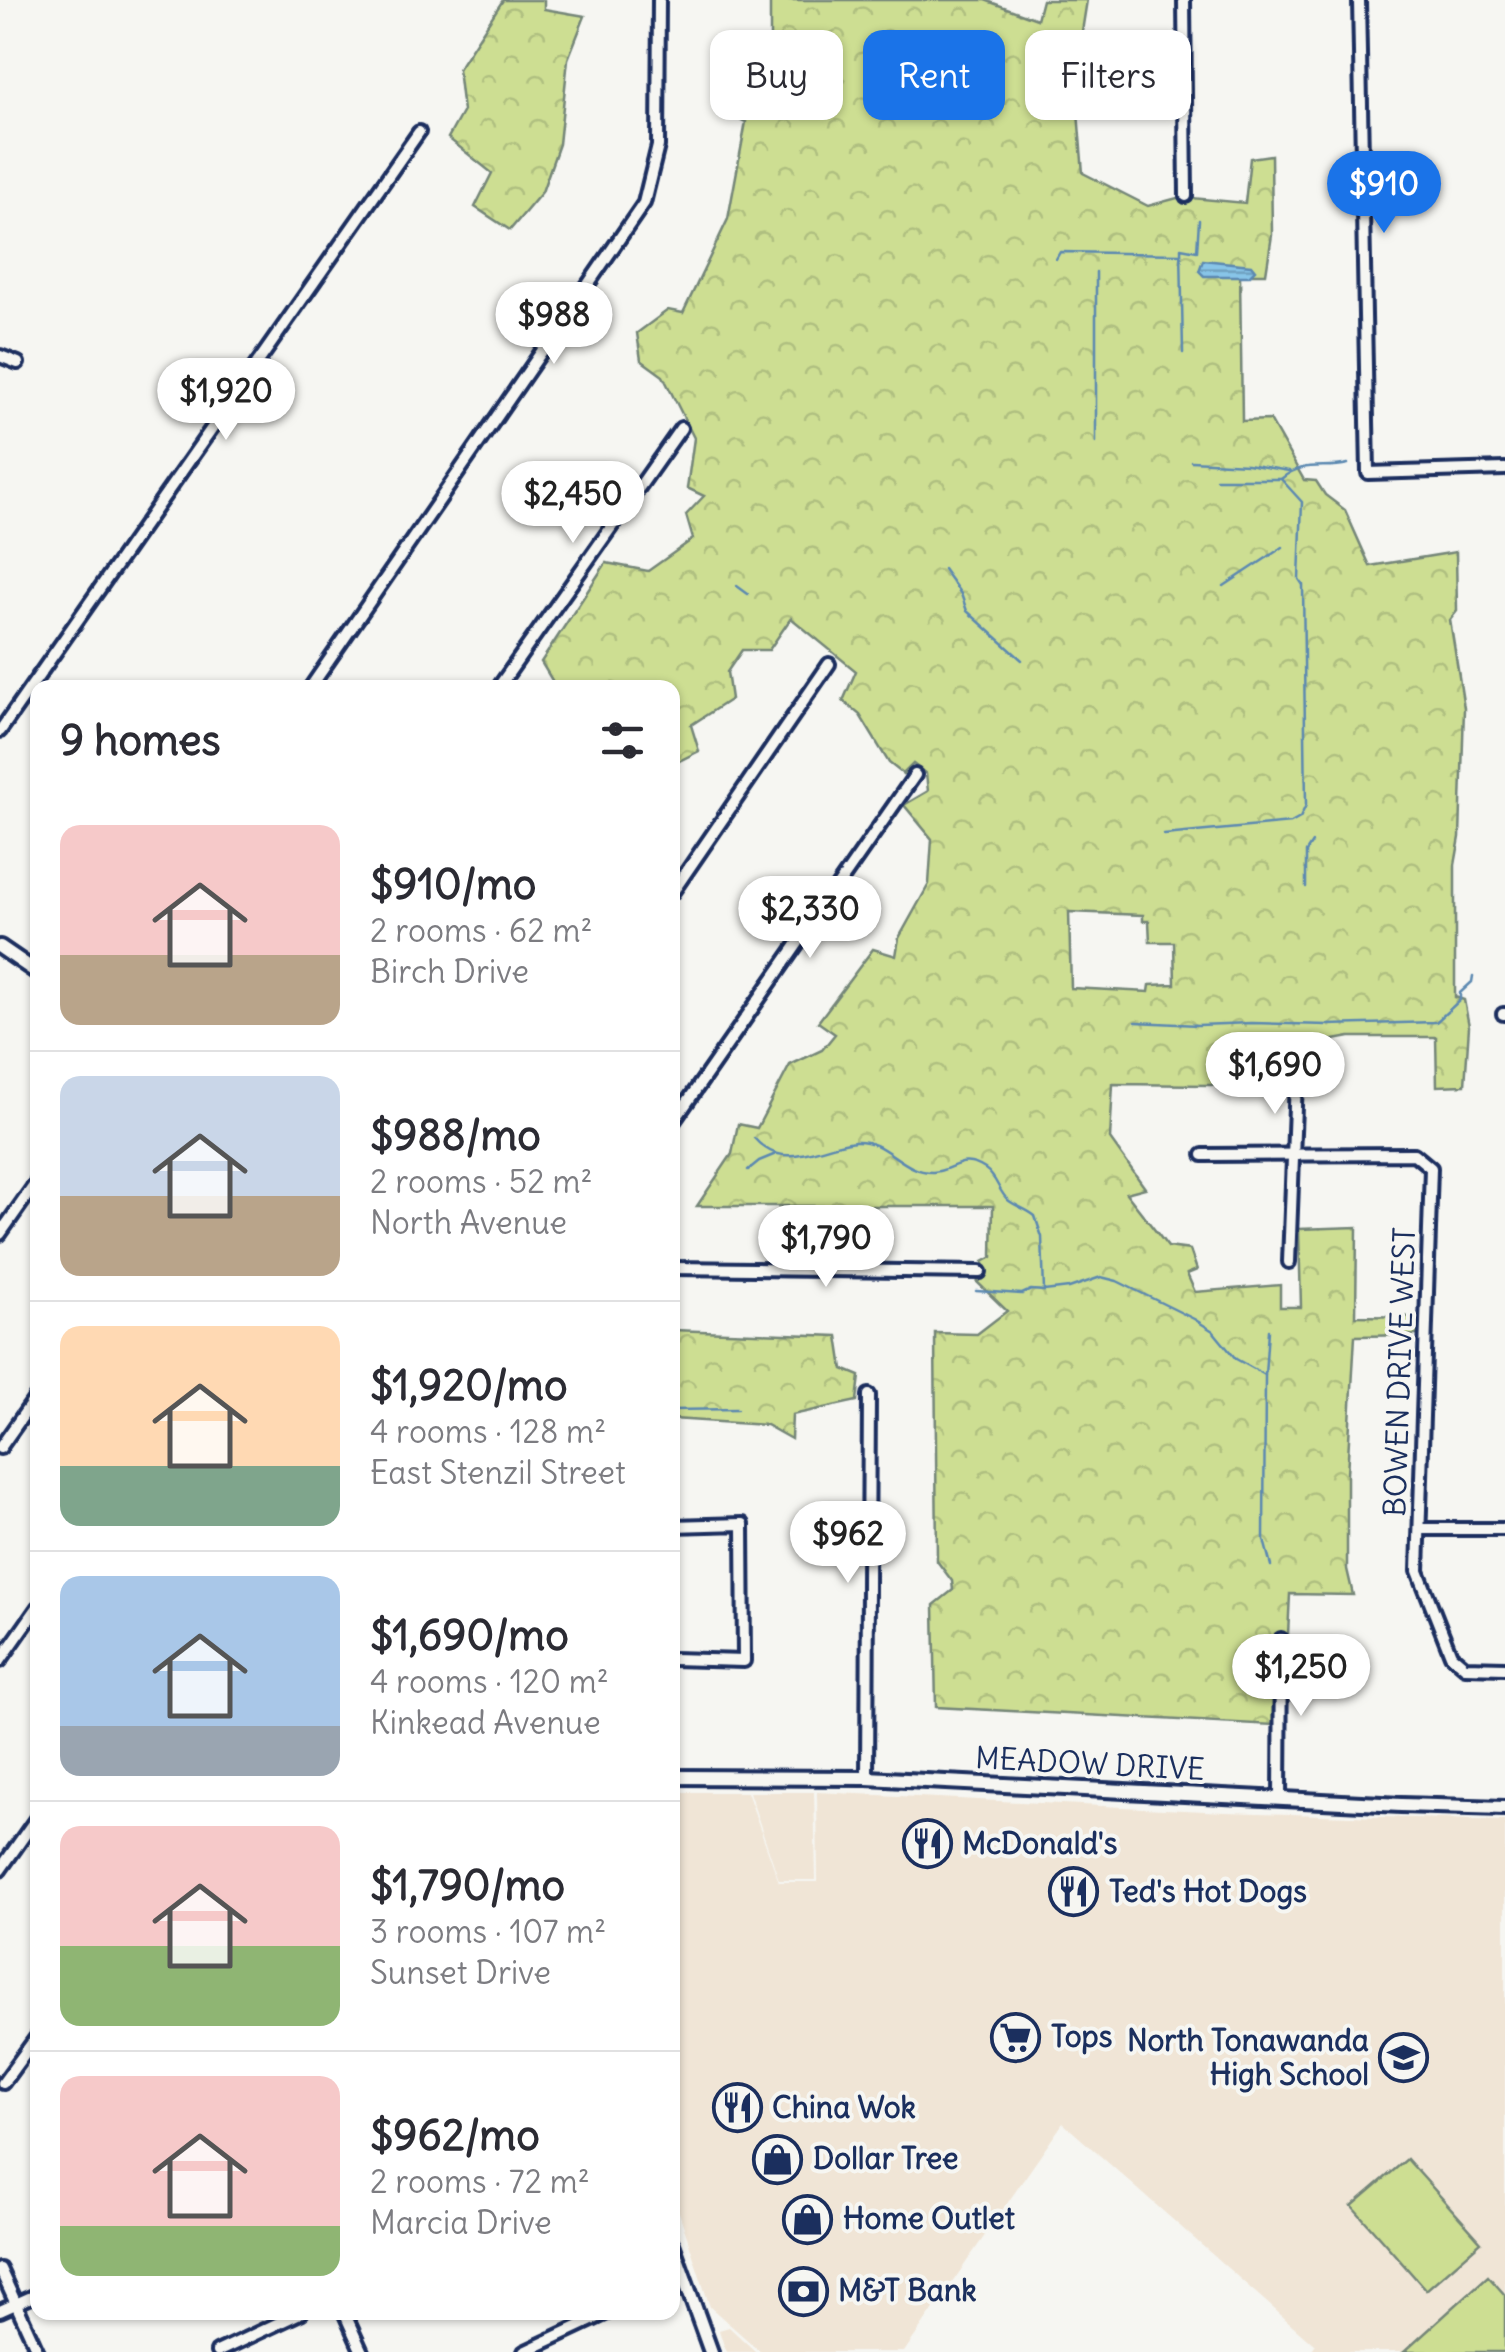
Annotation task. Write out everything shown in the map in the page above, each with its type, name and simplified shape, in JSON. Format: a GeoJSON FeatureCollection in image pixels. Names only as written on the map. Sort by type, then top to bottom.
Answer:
{"type":"FeatureCollection","features":[{"type":"Feature","properties":{"kind":"street"},"geometry":{"type":"LineString","coordinates":[[316,680],[644,203],[658,146],[659,0]]}},
{"type":"Feature","properties":{"kind":"street"},"geometry":{"type":"LineString","coordinates":[[1184,0],[1186,196]]}},
{"type":"Feature","properties":{"kind":"street"},"geometry":{"type":"LineString","coordinates":[[1359,0],[1368,473],[1505,469]]}},
{"type":"Feature","properties":{"kind":"street"},"geometry":{"type":"LineString","coordinates":[[36,680],[419,132]]}},
{"type":"Feature","properties":{"kind":"street"},"geometry":{"type":"LineString","coordinates":[[0,356],[18,363]]}},
{"type":"Feature","properties":{"kind":"street"},"geometry":{"type":"LineString","coordinates":[[504,680],[681,428]]}},
{"type":"Feature","properties":{"kind":"street"},"geometry":{"type":"LineString","coordinates":[[680,881],[829,664]]}},
{"type":"Feature","properties":{"kind":"street"},"geometry":{"type":"LineString","coordinates":[[0,731],[30,688]]}},
{"type":"Feature","properties":{"kind":"street"},"geometry":{"type":"LineString","coordinates":[[680,1113],[916,775]]}},
{"type":"Feature","properties":{"kind":"street"},"geometry":{"type":"LineString","coordinates":[[0,947],[30,968]]}},
{"type":"Feature","properties":{"kind":"street"},"geometry":{"type":"LineString","coordinates":[[1289,1262],[1296,1080]]}},
{"type":"Feature","properties":{"kind":"street"},"geometry":{"type":"LineString","coordinates":[[1203,1154],[1294,1154]]}},
{"type":"Feature","properties":{"kind":"street","name":"BOWEN DRIVE WEST"},"geometry":{"type":"LineString","coordinates":[[1294,1154],[1414,1154],[1431,1168],[1418,1570],[1451,1655],[1465,1667],[1505,1668]]}},
{"type":"Feature","properties":{"kind":"street"},"geometry":{"type":"LineString","coordinates":[[0,1234],[30,1191]]}},
{"type":"Feature","properties":{"kind":"street"},"geometry":{"type":"LineString","coordinates":[[680,1268],[980,1272]]}},
{"type":"Feature","properties":{"kind":"street"},"geometry":{"type":"LineString","coordinates":[[866,1778],[869,1394]]}},
{"type":"Feature","properties":{"kind":"street"},"geometry":{"type":"LineString","coordinates":[[0,1448],[30,1405]]}},
{"type":"Feature","properties":{"kind":"street"},"geometry":{"type":"LineString","coordinates":[[680,1526],[743,1524],[744,1661],[680,1659]]}},
{"type":"Feature","properties":{"kind":"street"},"geometry":{"type":"LineString","coordinates":[[1420,1529],[1505,1529]]}},
{"type":"Feature","properties":{"kind":"street"},"geometry":{"type":"LineString","coordinates":[[0,1661],[30,1618]]}},
{"type":"Feature","properties":{"kind":"street"},"geometry":{"type":"LineString","coordinates":[[1280,1799],[1281,1639]]}},
{"type":"Feature","properties":{"kind":"street","name":"MEADOW DRIVE"},"geometry":{"type":"LineString","coordinates":[[680,1777],[866,1778],[1505,1808]]}},
{"type":"Feature","properties":{"kind":"street"},"geometry":{"type":"LineString","coordinates":[[0,1870],[30,1827]]}},
{"type":"Feature","properties":{"kind":"street"},"geometry":{"type":"LineString","coordinates":[[4,2083],[30,2046]]}},
{"type":"Feature","properties":{"kind":"street"},"geometry":{"type":"LineString","coordinates":[[0,2269],[38,2352]]}},
{"type":"Feature","properties":{"kind":"street"},"geometry":{"type":"LineString","coordinates":[[680,2283],[711,2352]]}},
{"type":"Feature","properties":{"kind":"street"},"geometry":{"type":"LineString","coordinates":[[0,2311],[30,2297]]}},
{"type":"Feature","properties":{"kind":"street"},"geometry":{"type":"LineString","coordinates":[[217,2352],[285,2320]]}},
{"type":"Feature","properties":{"kind":"street"},"geometry":{"type":"LineString","coordinates":[[348,2320],[362,2352]]}},
{"type":"Feature","properties":{"kind":"street"},"geometry":{"type":"LineString","coordinates":[[524,2352],[592,2320]]}},
{"type":"Feature","properties":{"kind":"shaded area"},"geometry":{"type":"Polygon","coordinates":[[[680,1792],[747,1792],[779,1882],[818,1882],[817,1792],[1505,1821],[1505,2352],[1310,2352],[1315,2345],[1063,2123],[904,2352],[761,2352],[710,2307],[680,2215],[680,1792]]]}},
{"type":"Feature","properties":{"kind":"shaded area"},"geometry":{"type":"Polygon","coordinates":[[[749,1792],[814,1792],[816,1880],[779,1880],[749,1792]]]}},
{"type":"Feature","properties":{"kind":"shaded area"},"geometry":{"type":"Polygon","coordinates":[[[729,2327],[756,2352],[726,2352],[719,2330],[729,2327]]]}},
{"type":"Feature","properties":{"kind":"green space"},"geometry":{"type":"Polygon","coordinates":[[[503,0],[544,0],[544,9],[585,16],[568,59],[559,144],[542,192],[510,230],[475,207],[492,173],[448,138],[463,111],[458,69],[503,0]]]}},
{"type":"Feature","properties":{"kind":"green space"},"geometry":{"type":"Polygon","coordinates":[[[770,0],[985,0],[1037,19],[1042,0],[1087,0],[1082,30],[1025,30],[1025,120],[1079,120],[1083,173],[1148,206],[1181,197],[1245,203],[1250,158],[1271,155],[1272,235],[1266,274],[1240,274],[1242,421],[1270,420],[1304,480],[1316,481],[1325,495],[1345,510],[1370,566],[1456,552],[1457,611],[1450,620],[1464,708],[1460,837],[1455,865],[1455,997],[1464,1000],[1469,1026],[1465,1085],[1437,1086],[1436,1037],[1350,1037],[1275,1051],[1268,1065],[1251,1065],[1242,1078],[1211,1085],[1113,1084],[1110,1139],[1145,1188],[1126,1193],[1168,1247],[1190,1250],[1197,1270],[1187,1274],[1195,1292],[1280,1285],[1280,1307],[1301,1307],[1299,1229],[1357,1227],[1356,1316],[1419,1317],[1419,1335],[1355,1336],[1347,1474],[1347,1569],[1353,1595],[1290,1594],[1288,1635],[1275,1635],[1274,1725],[936,1707],[934,1605],[953,1590],[952,1581],[937,1561],[935,1333],[977,1334],[1007,1311],[977,1282],[984,1278],[983,1262],[992,1257],[993,1206],[697,1206],[732,1154],[738,1124],[757,1128],[790,1065],[822,1050],[835,1034],[818,1022],[873,949],[896,956],[899,938],[929,884],[932,839],[904,805],[928,791],[926,774],[913,764],[903,774],[889,763],[860,715],[843,701],[856,671],[791,618],[769,650],[742,650],[727,672],[731,699],[691,725],[699,751],[680,760],[680,680],[552,680],[541,662],[606,563],[648,571],[693,539],[686,515],[704,496],[687,488],[694,438],[663,376],[641,360],[637,333],[668,310],[683,313],[728,219],[746,122],[742,120],[843,120],[843,30],[770,30],[770,0]],[[1069,912],[1071,988],[1149,992],[1150,985],[1175,984],[1174,942],[1150,942],[1149,921],[1143,921],[1143,915],[1069,912]]]}},
{"type":"Feature","properties":{"kind":"green space"},"geometry":{"type":"Polygon","coordinates":[[[680,1330],[838,1336],[843,1369],[860,1376],[857,1401],[792,1415],[791,1439],[766,1425],[680,1419],[680,1330]]]}},
{"type":"Feature","properties":{"kind":"green space"},"geometry":{"type":"Polygon","coordinates":[[[1407,2159],[1481,2242],[1426,2290],[1352,2206],[1407,2159]]]}},
{"type":"Feature","properties":{"kind":"green space"},"geometry":{"type":"Polygon","coordinates":[[[1488,2276],[1505,2295],[1505,2352],[1404,2352],[1488,2276]]]}},
{"type":"Feature","properties":{"kind":"water"},"geometry":{"type":"Polygon","coordinates":[[[1203,260],[1251,265],[1255,270],[1249,276],[1204,276],[1199,271],[1203,260]]]}},
{"type":"Feature","properties":{"kind":"waterway"},"geometry":{"type":"LineString","coordinates":[[1183,353],[1181,248],[1197,251],[1199,220]]}},
{"type":"Feature","properties":{"kind":"waterway"},"geometry":{"type":"LineString","coordinates":[[1056,259],[1060,252],[1181,254]]}},
{"type":"Feature","properties":{"kind":"waterway"},"geometry":{"type":"LineString","coordinates":[[1096,272],[1096,442]]}},
{"type":"Feature","properties":{"kind":"waterway"},"geometry":{"type":"LineString","coordinates":[[1191,461],[1289,471]]}},
{"type":"Feature","properties":{"kind":"waterway"},"geometry":{"type":"LineString","coordinates":[[1216,479],[1281,479],[1305,467],[1348,464]]}},
{"type":"Feature","properties":{"kind":"waterway"},"geometry":{"type":"LineString","coordinates":[[1164,835],[1291,823],[1300,818],[1306,805],[1303,585],[1299,579],[1302,502],[1281,479]]}},
{"type":"Feature","properties":{"kind":"waterway"},"geometry":{"type":"LineString","coordinates":[[1224,586],[1283,547]]}},
{"type":"Feature","properties":{"kind":"waterway"},"geometry":{"type":"LineString","coordinates":[[943,569],[961,594],[967,611],[1022,660]]}},
{"type":"Feature","properties":{"kind":"waterway"},"geometry":{"type":"LineString","coordinates":[[737,586],[748,594]]}},
{"type":"Feature","properties":{"kind":"waterway"},"geometry":{"type":"LineString","coordinates":[[1306,887],[1306,852],[1312,843]]}},
{"type":"Feature","properties":{"kind":"waterway"},"geometry":{"type":"LineString","coordinates":[[1136,1022],[1436,1022],[1460,1000],[1460,993],[1473,976]]}},
{"type":"Feature","properties":{"kind":"waterway"},"geometry":{"type":"LineString","coordinates":[[754,1138],[777,1154],[789,1155],[841,1143],[866,1142],[922,1171],[977,1164],[989,1172],[1008,1200],[1035,1216],[1042,1237],[1044,1291]]}},
{"type":"Feature","properties":{"kind":"waterway"},"geometry":{"type":"LineString","coordinates":[[748,1170],[776,1154]]}},
{"type":"Feature","properties":{"kind":"waterway"},"geometry":{"type":"LineString","coordinates":[[976,1291],[1022,1294],[1069,1288],[1101,1277],[1117,1281],[1213,1331],[1236,1359],[1265,1375]]}},
{"type":"Feature","properties":{"kind":"waterway"},"geometry":{"type":"LineString","coordinates":[[1268,1330],[1264,1540],[1271,1566]]}},
{"type":"Feature","properties":{"kind":"waterway"},"geometry":{"type":"LineString","coordinates":[[680,1410],[737,1409]]}},
{"type":"Feature","properties":{"kind":"place","name":"McDonald's"},"geometry":{"type":"Point","coordinates":[927,1844]}},
{"type":"Feature","properties":{"kind":"place","name":"Ted's Hot Dogs"},"geometry":{"type":"Point","coordinates":[1074,1892]}},
{"type":"Feature","properties":{"kind":"place","name":"Tops"},"geometry":{"type":"Point","coordinates":[1016,2037]}},
{"type":"Feature","properties":{"kind":"place","name":"North Tonawanda High School"},"geometry":{"type":"Point","coordinates":[1404,2058]}},
{"type":"Feature","properties":{"kind":"place","name":"China Wok"},"geometry":{"type":"Point","coordinates":[737,2108]}},
{"type":"Feature","properties":{"kind":"place","name":"Dollar Tree"},"geometry":{"type":"Point","coordinates":[778,2159]}},
{"type":"Feature","properties":{"kind":"place","name":"Home Outlet"},"geometry":{"type":"Point","coordinates":[808,2219]}},
{"type":"Feature","properties":{"kind":"place","name":"M&T Bank"},"geometry":{"type":"Point","coordinates":[803,2291]}}]}
